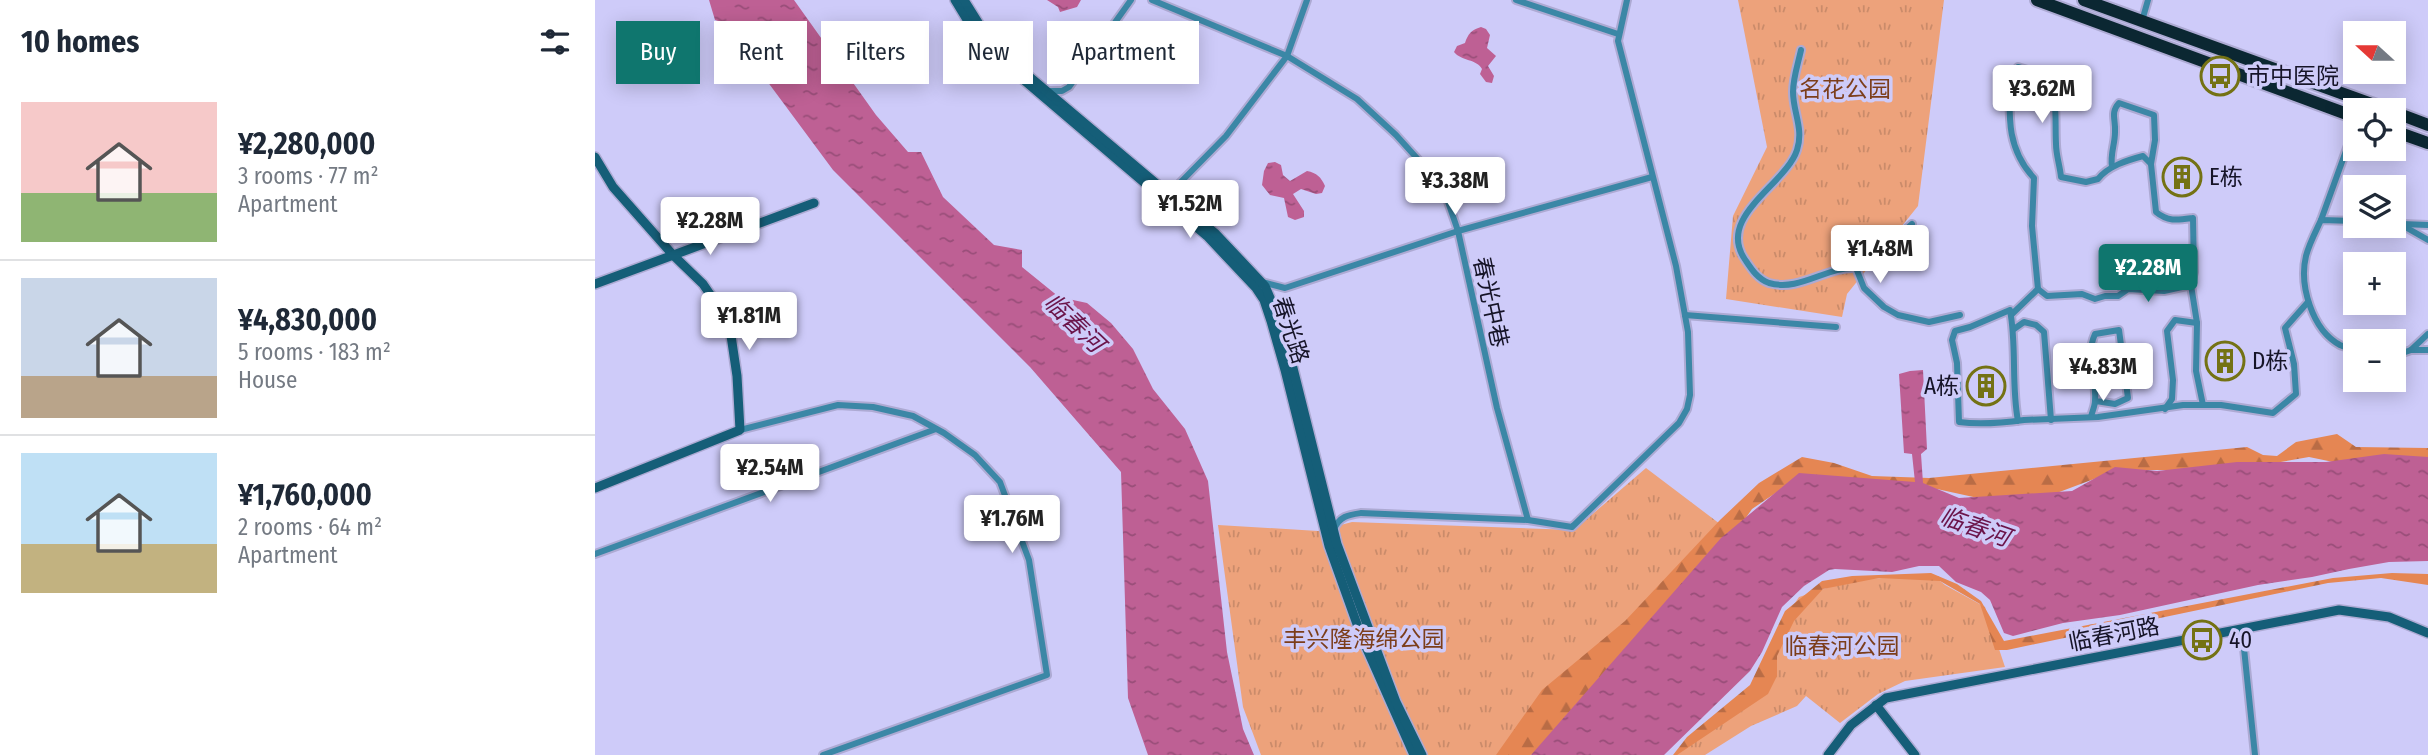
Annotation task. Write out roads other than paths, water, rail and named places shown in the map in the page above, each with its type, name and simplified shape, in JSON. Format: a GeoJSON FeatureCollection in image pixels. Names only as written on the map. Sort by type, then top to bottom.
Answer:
{"type":"FeatureCollection","features":[{"type":"Feature","properties":{"kind":"highway"},"geometry":{"type":"LineString","coordinates":[[2084,0],[2343,98]]}},
{"type":"Feature","properties":{"kind":"highway"},"geometry":{"type":"LineString","coordinates":[[2044,1],[2343,113]]}},
{"type":"Feature","properties":{"kind":"highway"},"geometry":{"type":"LineString","coordinates":[[2406,117],[2428,125]]}},
{"type":"Feature","properties":{"kind":"highway"},"geometry":{"type":"LineString","coordinates":[[2406,135],[2428,143]]}},
{"type":"Feature","properties":{"kind":"main road","name":"春光路"},"geometry":{"type":"LineString","coordinates":[[955,0],[980,41],[1207,236],[1256,288],[1264,300],[1285,370],[1333,545]]}},
{"type":"Feature","properties":{"kind":"main road","name":"春光路"},"geometry":{"type":"LineString","coordinates":[[964,0],[989,40],[1216,234],[1261,281],[1272,298],[1279,319],[1333,531],[1333,545]]}},
{"type":"Feature","properties":{"kind":"main road"},"geometry":{"type":"LineString","coordinates":[[595,157],[613,187],[673,256],[703,284],[729,322],[737,376],[740,430],[595,488]]}},
{"type":"Feature","properties":{"kind":"main road"},"geometry":{"type":"LineString","coordinates":[[595,284],[814,203]]}},
{"type":"Feature","properties":{"kind":"main road"},"geometry":{"type":"LineString","coordinates":[[1333,545],[1414,755]]}},
{"type":"Feature","properties":{"kind":"main road","name":"临春河路"},"geometry":{"type":"LineString","coordinates":[[1828,755],[1851,725],[1886,698],[2339,610],[2389,617],[2428,633]]}},
{"type":"Feature","properties":{"kind":"main road"},"geometry":{"type":"LineString","coordinates":[[1383,680],[1422,755]]}},
{"type":"Feature","properties":{"kind":"main road"},"geometry":{"type":"LineString","coordinates":[[1876,705],[1915,755]]}},
{"type":"Feature","properties":{"kind":"street"},"geometry":{"type":"LineString","coordinates":[[1047,91],[1062,91],[1069,86],[1131,0]]}},
{"type":"Feature","properties":{"kind":"street","name":"春光中巷"},"geometry":{"type":"LineString","coordinates":[[1152,0],[1287,56],[1357,99],[1396,135],[1443,187],[1458,231],[1497,408],[1528,520]]}},
{"type":"Feature","properties":{"kind":"street"},"geometry":{"type":"LineString","coordinates":[[1169,194],[1226,136],[1287,56],[1307,0]]}},
{"type":"Feature","properties":{"kind":"street"},"geometry":{"type":"LineString","coordinates":[[1516,0],[1618,34]]}},
{"type":"Feature","properties":{"kind":"street"},"geometry":{"type":"LineString","coordinates":[[1333,531],[1345,516],[1361,513],[1528,520],[1573,527],[1664,440],[1687,409],[1691,373],[1685,315],[1676,266],[1621,59],[1618,34],[1627,0]]}},
{"type":"Feature","properties":{"kind":"street"},"geometry":{"type":"LineString","coordinates":[[2142,21],[2148,0]]}},
{"type":"Feature","properties":{"kind":"street"},"geometry":{"type":"LineString","coordinates":[[1801,50],[1793,85],[1801,133],[1798,149],[1790,166],[1745,215],[1739,236],[1740,254],[1755,275],[1768,282],[1799,282],[1843,267],[1856,268]]}},
{"type":"Feature","properties":{"kind":"street"},"geometry":{"type":"LineString","coordinates":[[2151,164],[2143,156],[2104,171],[2098,179],[2086,181],[2061,177],[2053,94],[2047,81],[2036,72],[2018,67],[2010,76],[2011,138],[2025,168],[2033,178],[2032,226],[2038,289],[2047,296],[2082,294],[2095,299],[2118,296],[2128,289],[2164,291],[2191,285]]}},
{"type":"Feature","properties":{"kind":"street"},"geometry":{"type":"LineString","coordinates":[[2112,167],[2110,154],[2116,130],[2114,108],[2119,103],[2154,115],[2155,139],[2151,164],[2156,212],[2164,219],[2193,218],[2195,272],[2191,285],[2197,323],[2196,371],[2203,405]]}},
{"type":"Feature","properties":{"kind":"street"},"geometry":{"type":"LineString","coordinates":[[2343,159],[2306,256],[2305,272],[2308,302],[2323,330],[2343,346]]}},
{"type":"Feature","properties":{"kind":"street"},"geometry":{"type":"LineString","coordinates":[[1261,281],[1285,288],[1458,231],[1652,177]]}},
{"type":"Feature","properties":{"kind":"street"},"geometry":{"type":"LineString","coordinates":[[2321,220],[2343,221]]}},
{"type":"Feature","properties":{"kind":"street"},"geometry":{"type":"LineString","coordinates":[[1856,268],[1883,234],[1892,231],[1900,235],[1912,224]]}},
{"type":"Feature","properties":{"kind":"street"},"geometry":{"type":"LineString","coordinates":[[2406,224],[2428,225]]}},
{"type":"Feature","properties":{"kind":"street"},"geometry":{"type":"LineString","coordinates":[[2406,229],[2428,240]]}},
{"type":"Feature","properties":{"kind":"street"},"geometry":{"type":"LineString","coordinates":[[1856,268],[1864,288],[1898,315],[1929,322],[1961,315]]}},
{"type":"Feature","properties":{"kind":"street"},"geometry":{"type":"LineString","coordinates":[[2011,315],[2038,289]]}},
{"type":"Feature","properties":{"kind":"street"},"geometry":{"type":"LineString","coordinates":[[2018,421],[2014,329],[2010,310],[1955,331],[1952,340],[1957,363],[1959,422],[1992,424],[2203,405],[2273,413],[2296,394],[2294,364],[2285,328],[2308,302]]}},
{"type":"Feature","properties":{"kind":"street"},"geometry":{"type":"LineString","coordinates":[[1685,315],[1836,327]]}},
{"type":"Feature","properties":{"kind":"street"},"geometry":{"type":"LineString","coordinates":[[2165,409],[2172,399],[2173,380],[2167,331],[2175,320],[2197,323]]}},
{"type":"Feature","properties":{"kind":"street"},"geometry":{"type":"LineString","coordinates":[[2014,329],[2024,322],[2036,325],[2044,332],[2051,419]]}},
{"type":"Feature","properties":{"kind":"street"},"geometry":{"type":"LineString","coordinates":[[2091,417],[2096,401],[2092,370],[2093,338],[2095,334],[2119,330],[2128,398],[2115,404],[2096,401]]}},
{"type":"Feature","properties":{"kind":"street"},"geometry":{"type":"LineString","coordinates":[[2411,350],[2428,334]]}},
{"type":"Feature","properties":{"kind":"street"},"geometry":{"type":"LineString","coordinates":[[2406,352],[2428,350]]}},
{"type":"Feature","properties":{"kind":"street"},"geometry":{"type":"LineString","coordinates":[[740,430],[838,405],[873,407],[913,416],[975,455],[1000,482],[1029,560],[1047,675],[823,755]]}},
{"type":"Feature","properties":{"kind":"street"},"geometry":{"type":"LineString","coordinates":[[595,554],[936,429]]}},
{"type":"Feature","properties":{"kind":"street"},"geometry":{"type":"LineString","coordinates":[[2242,629],[2255,755]]}},
{"type":"Feature","properties":{"kind":"water","name":"临春河"},"geometry":{"type":"Polygon","coordinates":[[[709,0],[794,0],[821,38],[821,84],[854,84],[908,152],[921,152],[943,197],[994,245],[1022,250],[1022,267],[1059,297],[1087,303],[1111,323],[1133,349],[1153,389],[1185,429],[1208,481],[1227,652],[1243,729],[1254,755],[1148,755],[1128,698],[1121,472],[1030,367],[833,170],[769,84],[807,84],[807,21],[715,20],[709,0]]]}},
{"type":"Feature","properties":{"kind":"water"},"geometry":{"type":"Polygon","coordinates":[[[1047,0],[1081,0],[1077,7],[1060,12],[1058,7],[1047,0]]]}},
{"type":"Feature","properties":{"kind":"water"},"geometry":{"type":"Polygon","coordinates":[[[1481,27],[1490,35],[1487,48],[1496,56],[1488,66],[1494,76],[1492,83],[1486,82],[1480,74],[1480,66],[1454,52],[1457,46],[1465,43],[1470,33],[1481,27]]]}},
{"type":"Feature","properties":{"kind":"water"},"geometry":{"type":"Polygon","coordinates":[[[1268,163],[1281,165],[1283,175],[1290,181],[1307,171],[1316,174],[1325,186],[1322,193],[1316,194],[1301,189],[1293,194],[1304,211],[1304,217],[1295,220],[1288,217],[1284,198],[1270,195],[1262,185],[1268,163]]]}},
{"type":"Feature","properties":{"kind":"water","name":"临春河"},"geometry":{"type":"Polygon","coordinates":[[[1923,370],[1927,449],[1921,454],[1923,483],[1959,498],[2072,491],[2115,467],[2157,471],[2237,462],[2326,462],[2384,454],[2428,457],[2428,561],[2389,562],[2258,585],[2120,615],[2063,623],[2013,636],[2004,633],[1990,600],[1981,592],[1956,582],[1939,566],[1919,566],[1892,572],[1829,570],[1804,586],[1782,607],[1762,652],[1750,671],[1664,755],[1531,755],[1721,538],[1799,473],[1915,482],[1912,454],[1904,453],[1899,374],[1923,370]]]}},
{"type":"Feature","properties":{"kind":"place","name":"市中医院"},"geometry":{"type":"Point","coordinates":[2220,76]}},
{"type":"Feature","properties":{"kind":"place","name":"E栋"},"geometry":{"type":"Point","coordinates":[2182,177]}},
{"type":"Feature","properties":{"kind":"place","name":"D栋"},"geometry":{"type":"Point","coordinates":[2225,361]}},
{"type":"Feature","properties":{"kind":"place","name":"A栋"},"geometry":{"type":"Point","coordinates":[1986,386]}},
{"type":"Feature","properties":{"kind":"place","name":"40"},"geometry":{"type":"Point","coordinates":[2202,640]}},
{"type":"Feature","properties":{"kind":"park label","name":"名花公园"},"geometry":{"type":"Point","coordinates":[1845,89]}},
{"type":"Feature","properties":{"kind":"park label","name":"丰兴隆海绵公园"},"geometry":{"type":"Point","coordinates":[1364,639]}},
{"type":"Feature","properties":{"kind":"park label","name":"临春河公园"},"geometry":{"type":"Point","coordinates":[1842,646]}}]}
